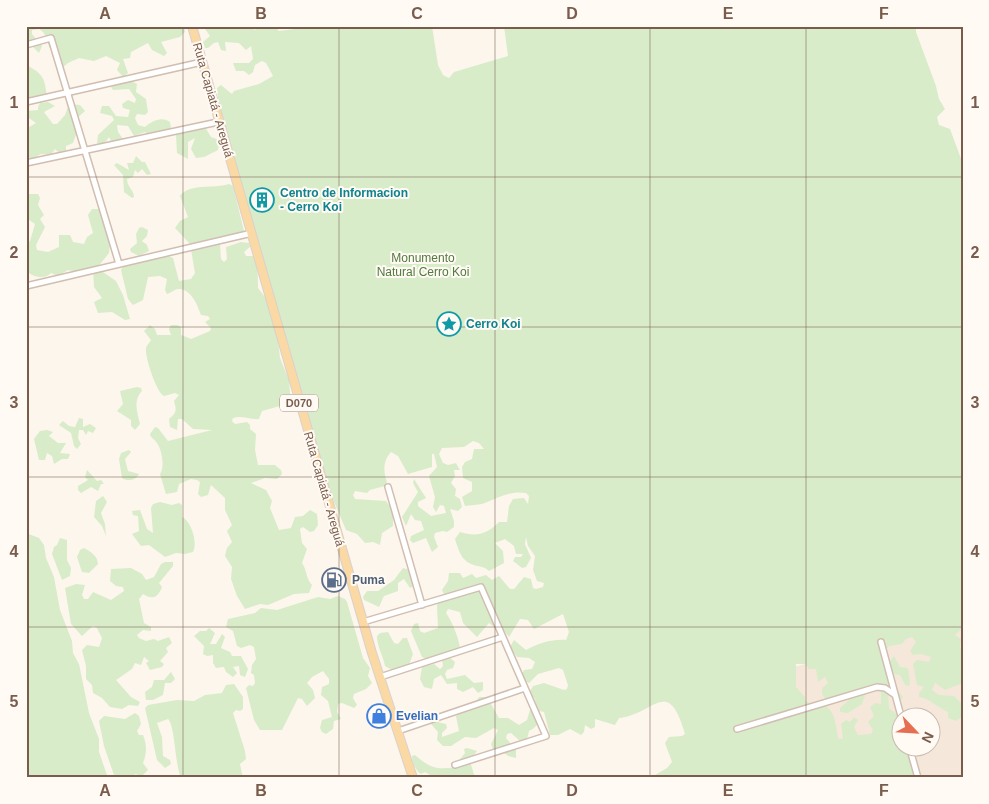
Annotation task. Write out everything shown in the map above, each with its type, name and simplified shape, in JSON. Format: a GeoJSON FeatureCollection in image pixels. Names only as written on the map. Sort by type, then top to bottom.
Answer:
{"type":"FeatureCollection","features":[{"type":"Feature","properties":{"kind":"main road","name":"Ruta Capiatá - Areguá"},"geometry":{"type":"LineString","coordinates":[[192,26],[218,122],[252,233],[380,677],[413,778]]}},
{"type":"Feature","properties":{"kind":"street"},"geometry":{"type":"LineString","coordinates":[[26,45],[51,38],[119,264]]}},
{"type":"Feature","properties":{"kind":"street"},"geometry":{"type":"LineString","coordinates":[[26,102],[202,62]]}},
{"type":"Feature","properties":{"kind":"street"},"geometry":{"type":"LineString","coordinates":[[26,163],[84,149],[218,122]]}},
{"type":"Feature","properties":{"kind":"street"},"geometry":{"type":"LineString","coordinates":[[26,286],[252,233]]}},
{"type":"Feature","properties":{"kind":"street"},"geometry":{"type":"LineString","coordinates":[[388,487],[422,604]]}},
{"type":"Feature","properties":{"kind":"street"},"geometry":{"type":"LineString","coordinates":[[364,622],[481,587],[546,736],[455,765]]}},
{"type":"Feature","properties":{"kind":"street"},"geometry":{"type":"LineString","coordinates":[[380,677],[503,637]]}},
{"type":"Feature","properties":{"kind":"street"},"geometry":{"type":"LineString","coordinates":[[881,642],[898,706]]}},
{"type":"Feature","properties":{"kind":"street"},"geometry":{"type":"LineString","coordinates":[[737,729],[877,687],[885,688],[895,695]]}},
{"type":"Feature","properties":{"kind":"street"},"geometry":{"type":"LineString","coordinates":[[398,732],[525,688]]}},
{"type":"Feature","properties":{"kind":"street"},"geometry":{"type":"LineString","coordinates":[[912,756],[918,778]]}},
{"type":"Feature","properties":{"kind":"shaded area"},"geometry":{"type":"Polygon","coordinates":[[[963,621],[963,778],[915,778],[909,756],[942,756],[942,706],[892,706],[892,733],[761,769],[735,683],[963,621]]]}},
{"type":"Feature","properties":{"kind":"green space"},"geometry":{"type":"Polygon","coordinates":[[[26,26],[184,26],[185,32],[180,37],[161,42],[167,53],[164,56],[152,50],[148,43],[131,52],[130,58],[123,59],[128,73],[123,77],[117,70],[120,63],[106,56],[94,61],[79,58],[61,69],[44,33],[39,29],[32,30],[32,34],[42,46],[39,53],[26,40],[26,26]]]}},
{"type":"Feature","properties":{"kind":"green space","name":"Monumento Natural Cerro Koi"},"geometry":{"type":"Polygon","coordinates":[[[203,26],[253,26],[254,30],[263,26],[275,26],[279,31],[319,26],[432,26],[438,65],[443,75],[449,78],[454,72],[508,56],[504,26],[916,26],[916,32],[939,99],[945,109],[937,117],[939,125],[950,129],[963,164],[963,628],[955,635],[961,639],[960,647],[963,651],[963,683],[945,690],[935,683],[932,690],[939,695],[954,696],[963,705],[963,716],[956,721],[948,718],[948,712],[942,709],[942,706],[937,706],[927,699],[919,697],[919,693],[924,687],[917,685],[913,664],[917,660],[929,662],[931,657],[921,654],[913,655],[910,651],[916,642],[912,637],[906,639],[902,644],[889,646],[885,651],[890,661],[894,656],[900,667],[908,668],[909,686],[905,685],[900,675],[894,674],[898,691],[903,697],[900,701],[890,688],[879,684],[866,693],[862,704],[848,713],[840,712],[840,708],[851,698],[858,696],[859,693],[856,690],[827,701],[822,694],[822,688],[828,683],[825,677],[818,682],[816,669],[809,669],[805,664],[796,664],[796,687],[805,697],[805,701],[819,707],[825,705],[829,708],[835,720],[838,738],[841,739],[843,738],[841,724],[846,720],[850,722],[854,717],[858,720],[854,727],[858,735],[871,734],[873,730],[868,722],[874,716],[870,707],[875,703],[881,704],[881,692],[888,691],[889,708],[892,710],[892,756],[911,756],[916,778],[650,778],[667,768],[672,762],[665,743],[669,737],[685,734],[679,716],[673,706],[666,702],[659,702],[631,715],[619,718],[615,725],[595,719],[595,727],[591,729],[585,725],[584,732],[581,735],[570,729],[558,735],[550,735],[544,712],[540,711],[538,723],[529,731],[527,739],[520,741],[511,733],[507,734],[506,738],[516,750],[516,758],[508,756],[502,751],[494,752],[491,744],[498,730],[494,728],[476,738],[465,737],[451,746],[443,746],[437,740],[438,732],[431,724],[434,721],[446,724],[447,728],[442,733],[442,737],[459,731],[456,716],[462,710],[473,708],[479,697],[487,697],[499,718],[508,718],[519,725],[527,720],[530,710],[536,707],[535,699],[529,693],[533,686],[544,683],[564,690],[567,689],[568,685],[563,670],[559,668],[538,674],[529,683],[524,681],[522,674],[524,670],[532,669],[535,662],[529,658],[517,657],[510,647],[514,640],[526,650],[546,642],[566,640],[569,632],[563,614],[534,629],[528,620],[520,619],[509,637],[502,628],[498,630],[489,623],[477,637],[463,623],[460,612],[448,609],[446,613],[455,630],[460,649],[429,660],[422,657],[411,631],[414,624],[418,623],[420,631],[424,633],[438,628],[437,605],[439,602],[451,600],[452,597],[444,594],[442,590],[448,581],[449,573],[460,573],[463,578],[472,574],[476,578],[486,575],[492,580],[499,576],[510,589],[514,589],[524,577],[531,579],[533,588],[543,587],[544,583],[537,581],[533,570],[535,556],[528,546],[526,537],[525,544],[531,558],[526,567],[522,568],[513,561],[515,557],[521,557],[523,554],[516,554],[514,546],[505,539],[495,543],[503,551],[504,563],[489,571],[484,567],[466,561],[461,555],[455,539],[460,532],[481,534],[490,530],[499,522],[507,522],[509,506],[513,499],[524,498],[528,504],[529,496],[526,493],[520,492],[482,504],[465,506],[462,497],[472,491],[472,482],[463,478],[462,467],[465,462],[472,459],[474,449],[484,449],[479,443],[473,441],[464,447],[442,448],[439,454],[443,463],[448,465],[456,463],[460,470],[454,470],[455,476],[451,483],[456,489],[455,496],[460,499],[462,507],[458,511],[450,509],[454,527],[447,532],[435,533],[434,537],[438,547],[432,552],[426,538],[413,543],[410,540],[411,536],[424,530],[421,521],[415,520],[411,514],[406,526],[402,517],[418,492],[413,483],[414,479],[426,498],[418,502],[418,506],[431,516],[446,513],[444,506],[440,505],[436,512],[433,507],[435,497],[429,476],[437,467],[434,454],[432,454],[432,467],[408,474],[398,456],[391,452],[384,466],[387,482],[385,486],[370,490],[367,493],[355,491],[353,495],[355,499],[386,501],[393,511],[393,526],[382,533],[380,545],[373,542],[365,543],[357,534],[346,530],[332,497],[326,491],[322,477],[321,460],[310,448],[307,413],[270,285],[267,282],[234,157],[236,156],[225,132],[219,106],[217,88],[221,85],[232,94],[234,91],[259,84],[273,76],[266,63],[262,61],[255,65],[253,72],[249,75],[244,71],[236,71],[233,63],[249,63],[253,59],[251,46],[246,50],[239,43],[225,42],[226,51],[221,50],[218,42],[205,48],[203,42],[210,36],[203,26]]]}},
{"type":"Feature","properties":{"kind":"green space"},"geometry":{"type":"Polygon","coordinates":[[[26,65],[42,76],[47,96],[26,102],[26,65]]]}},
{"type":"Feature","properties":{"kind":"green space"},"geometry":{"type":"Polygon","coordinates":[[[121,82],[137,84],[136,92],[146,99],[148,112],[145,115],[137,114],[135,118],[138,125],[145,127],[154,121],[164,119],[170,122],[171,128],[167,131],[160,130],[159,134],[150,136],[145,132],[134,136],[128,126],[117,125],[118,132],[123,139],[122,143],[112,143],[109,137],[104,144],[97,143],[98,135],[114,120],[112,116],[100,113],[102,106],[109,106],[116,116],[128,117],[130,110],[123,108],[122,104],[128,100],[135,103],[136,99],[129,89],[113,90],[111,87],[121,82]]]}},
{"type":"Feature","properties":{"kind":"green space"},"geometry":{"type":"Polygon","coordinates":[[[48,102],[55,106],[44,112],[53,124],[57,124],[65,115],[69,104],[80,105],[85,111],[75,120],[77,132],[73,143],[66,146],[66,152],[60,154],[55,149],[51,155],[41,154],[32,159],[26,156],[26,129],[36,123],[26,116],[26,111],[38,110],[40,103],[48,102]]]}},
{"type":"Feature","properties":{"kind":"green space"},"geometry":{"type":"Polygon","coordinates":[[[205,127],[211,137],[219,140],[218,150],[204,157],[196,158],[191,149],[195,138],[188,142],[188,159],[177,153],[176,135],[205,127]]]}},
{"type":"Feature","properties":{"kind":"green space"},"geometry":{"type":"Polygon","coordinates":[[[136,156],[142,162],[145,162],[151,174],[147,175],[142,169],[138,173],[135,170],[133,177],[127,179],[134,195],[132,198],[124,192],[123,175],[114,165],[117,163],[129,170],[127,163],[133,163],[136,156]]]}},
{"type":"Feature","properties":{"kind":"green space"},"geometry":{"type":"Polygon","coordinates":[[[229,184],[233,186],[244,231],[243,233],[209,241],[220,244],[221,259],[224,262],[227,259],[226,247],[241,242],[249,243],[250,247],[244,252],[246,256],[254,256],[258,288],[268,301],[277,329],[280,358],[289,380],[291,404],[262,411],[259,419],[236,417],[232,421],[235,424],[247,422],[250,425],[250,429],[256,434],[255,450],[258,465],[275,465],[281,470],[282,474],[277,479],[265,478],[251,483],[266,490],[272,501],[270,508],[279,530],[291,528],[295,517],[303,516],[310,510],[317,514],[318,525],[314,531],[310,532],[303,527],[300,529],[302,543],[307,549],[302,563],[312,585],[309,593],[294,594],[268,605],[260,604],[245,609],[237,596],[231,579],[232,567],[225,556],[227,548],[232,542],[227,531],[232,525],[225,510],[225,498],[211,485],[208,495],[201,497],[198,494],[200,482],[191,479],[179,484],[177,492],[166,494],[160,474],[163,463],[159,446],[150,434],[155,427],[158,428],[168,441],[212,430],[193,429],[182,419],[178,419],[177,430],[170,427],[169,419],[176,410],[174,401],[179,395],[175,393],[164,396],[158,389],[146,353],[146,348],[151,340],[144,331],[150,325],[155,329],[157,335],[171,335],[169,329],[171,325],[177,325],[181,327],[181,335],[191,339],[210,331],[211,328],[205,322],[210,319],[208,316],[201,315],[193,298],[187,291],[178,289],[167,294],[165,290],[167,279],[160,276],[148,277],[143,300],[133,305],[128,299],[121,270],[123,266],[141,260],[155,256],[168,256],[173,258],[179,281],[191,279],[195,273],[190,244],[175,228],[180,221],[188,217],[180,196],[189,189],[229,184]]]}},
{"type":"Feature","properties":{"kind":"green space"},"geometry":{"type":"Polygon","coordinates":[[[26,194],[38,194],[40,198],[38,205],[44,215],[40,219],[45,227],[36,245],[37,250],[48,252],[59,247],[59,235],[70,235],[73,242],[84,244],[87,237],[93,233],[88,215],[92,209],[99,209],[110,244],[109,253],[97,268],[116,281],[123,295],[130,319],[125,320],[112,312],[98,313],[94,302],[102,298],[94,287],[93,268],[77,272],[68,270],[58,276],[51,273],[40,277],[33,276],[28,272],[26,243],[30,241],[35,224],[26,218],[26,194]]]}},
{"type":"Feature","properties":{"kind":"green space"},"geometry":{"type":"Polygon","coordinates":[[[142,227],[148,230],[147,236],[142,241],[147,245],[149,251],[139,256],[131,252],[130,249],[137,243],[136,234],[139,228],[142,227]]]}},
{"type":"Feature","properties":{"kind":"green space"},"geometry":{"type":"Polygon","coordinates":[[[137,387],[141,388],[142,391],[137,398],[140,424],[135,430],[131,426],[131,420],[117,411],[123,404],[120,391],[137,387]]]}},
{"type":"Feature","properties":{"kind":"green space"},"geometry":{"type":"Polygon","coordinates":[[[79,418],[83,419],[83,427],[90,424],[96,428],[93,433],[88,431],[86,435],[83,430],[79,430],[78,438],[81,444],[77,449],[74,446],[71,433],[59,425],[63,421],[69,426],[75,427],[79,418]]]}},
{"type":"Feature","properties":{"kind":"green space"},"geometry":{"type":"Polygon","coordinates":[[[47,430],[53,432],[49,436],[58,443],[66,443],[60,453],[70,454],[68,459],[62,459],[54,464],[52,456],[47,453],[45,460],[39,460],[34,439],[40,431],[47,430]]]}},
{"type":"Feature","properties":{"kind":"green space"},"geometry":{"type":"Polygon","coordinates":[[[129,450],[131,452],[125,459],[128,471],[139,474],[136,478],[129,480],[122,478],[119,459],[121,453],[129,450]]]}},
{"type":"Feature","properties":{"kind":"green space"},"geometry":{"type":"Polygon","coordinates":[[[87,470],[97,481],[101,480],[104,484],[101,484],[98,491],[91,487],[81,493],[78,490],[78,486],[88,480],[85,477],[87,470]]]}},
{"type":"Feature","properties":{"kind":"green space"},"geometry":{"type":"Polygon","coordinates":[[[103,496],[107,502],[101,513],[105,524],[106,536],[102,526],[94,517],[96,501],[103,496]]]}},
{"type":"Feature","properties":{"kind":"green space"},"geometry":{"type":"Polygon","coordinates":[[[160,502],[172,505],[179,503],[182,505],[182,517],[191,527],[194,538],[193,552],[185,554],[176,553],[165,557],[149,545],[141,546],[132,534],[139,531],[138,516],[133,515],[132,511],[140,510],[147,529],[153,533],[151,508],[153,504],[160,502]]]}},
{"type":"Feature","properties":{"kind":"green space"},"geometry":{"type":"Polygon","coordinates":[[[26,533],[39,538],[44,545],[46,558],[54,577],[60,610],[72,641],[73,653],[79,664],[89,713],[99,739],[99,752],[108,778],[26,778],[26,533]]]}},
{"type":"Feature","properties":{"kind":"green space"},"geometry":{"type":"Polygon","coordinates":[[[60,538],[67,540],[67,560],[71,568],[70,576],[62,580],[52,554],[60,538]]]}},
{"type":"Feature","properties":{"kind":"green space"},"geometry":{"type":"Polygon","coordinates":[[[84,548],[93,554],[98,561],[98,564],[89,573],[82,572],[77,557],[80,550],[84,548]]]}},
{"type":"Feature","properties":{"kind":"green space"},"geometry":{"type":"Polygon","coordinates":[[[173,562],[173,566],[159,583],[162,587],[159,594],[149,597],[143,594],[139,599],[144,623],[151,627],[151,631],[143,630],[137,635],[146,641],[154,639],[158,641],[169,637],[172,643],[166,648],[168,652],[160,661],[164,664],[162,667],[150,670],[146,663],[149,661],[144,657],[141,665],[135,663],[132,669],[116,680],[131,697],[140,702],[138,706],[129,705],[122,709],[110,707],[102,698],[93,693],[92,685],[86,679],[86,666],[82,650],[87,645],[99,647],[102,638],[97,628],[93,626],[82,636],[71,624],[65,588],[76,584],[85,585],[82,595],[84,599],[88,599],[93,592],[111,600],[124,591],[123,587],[116,586],[110,581],[111,569],[131,568],[142,574],[146,580],[154,577],[161,564],[173,562]]]}},
{"type":"Feature","properties":{"kind":"green space"},"geometry":{"type":"Polygon","coordinates":[[[403,568],[410,570],[414,586],[410,588],[404,579],[398,583],[398,591],[384,596],[379,607],[364,600],[363,597],[367,591],[378,591],[394,580],[403,568]]]}},
{"type":"Feature","properties":{"kind":"green space"},"geometry":{"type":"Polygon","coordinates":[[[338,596],[347,602],[363,658],[370,668],[368,676],[372,683],[366,689],[354,694],[353,698],[357,705],[354,708],[342,703],[338,704],[337,712],[341,719],[334,721],[333,729],[326,734],[320,728],[322,720],[332,717],[328,701],[321,695],[322,687],[329,684],[329,679],[323,671],[312,677],[307,683],[313,690],[315,698],[307,706],[302,699],[298,698],[282,730],[260,730],[254,720],[246,688],[249,685],[253,686],[255,683],[254,675],[251,673],[252,665],[256,659],[254,647],[250,645],[241,648],[237,646],[233,631],[226,627],[228,619],[255,613],[261,608],[277,610],[318,597],[330,599],[338,596]]]}},
{"type":"Feature","properties":{"kind":"green space"},"geometry":{"type":"Polygon","coordinates":[[[209,628],[215,633],[210,644],[216,644],[222,634],[225,637],[221,648],[230,652],[232,656],[241,656],[248,669],[245,677],[240,675],[239,666],[233,667],[237,673],[233,677],[226,672],[224,667],[216,668],[213,663],[213,655],[207,656],[203,654],[204,646],[194,636],[200,631],[206,631],[209,628]]]}},
{"type":"Feature","properties":{"kind":"green space"},"geometry":{"type":"Polygon","coordinates":[[[388,632],[394,643],[398,644],[403,638],[407,638],[413,654],[409,665],[392,670],[385,666],[377,636],[380,633],[388,632]]]}},
{"type":"Feature","properties":{"kind":"green space"},"geometry":{"type":"Polygon","coordinates":[[[449,657],[455,662],[453,668],[447,670],[445,674],[447,679],[465,675],[474,683],[483,682],[483,690],[478,693],[473,687],[463,692],[457,689],[457,683],[447,684],[441,675],[434,679],[432,689],[424,687],[420,679],[422,667],[434,664],[440,669],[443,666],[442,660],[449,657]]]}},
{"type":"Feature","properties":{"kind":"green space"},"geometry":{"type":"Polygon","coordinates":[[[171,672],[175,679],[171,683],[165,683],[163,695],[153,700],[146,700],[145,692],[152,687],[154,680],[164,680],[171,672]]]}},
{"type":"Feature","properties":{"kind":"green space"},"geometry":{"type":"Polygon","coordinates":[[[234,684],[243,697],[243,709],[240,711],[236,710],[233,713],[245,751],[246,759],[240,764],[243,778],[181,778],[172,729],[168,719],[157,723],[162,737],[163,756],[170,760],[171,764],[165,768],[157,760],[145,708],[148,705],[177,700],[194,701],[205,695],[222,693],[226,685],[234,684]]]}},
{"type":"Feature","properties":{"kind":"green space"},"geometry":{"type":"Polygon","coordinates":[[[135,713],[139,716],[141,724],[137,731],[139,735],[143,735],[145,742],[146,752],[143,763],[148,770],[142,776],[135,774],[132,778],[115,778],[104,746],[99,721],[104,716],[125,719],[135,713]]]}},
{"type":"Feature","properties":{"kind":"green space"},"geometry":{"type":"Polygon","coordinates":[[[464,749],[477,751],[470,761],[475,778],[439,776],[435,778],[425,772],[421,774],[416,769],[412,756],[415,755],[426,764],[436,768],[461,766],[460,759],[465,753],[464,749]]]}},
{"type":"Feature","properties":{"kind":"place","name":"Centro de Informacion - Cerro Koi"},"geometry":{"type":"Point","coordinates":[262,200]}},
{"type":"Feature","properties":{"kind":"place","name":"Cerro Koi"},"geometry":{"type":"Point","coordinates":[449,324]}},
{"type":"Feature","properties":{"kind":"place","name":"Puma"},"geometry":{"type":"Point","coordinates":[334,580]}},
{"type":"Feature","properties":{"kind":"place","name":"Evelian"},"geometry":{"type":"Point","coordinates":[379,716]}}]}
